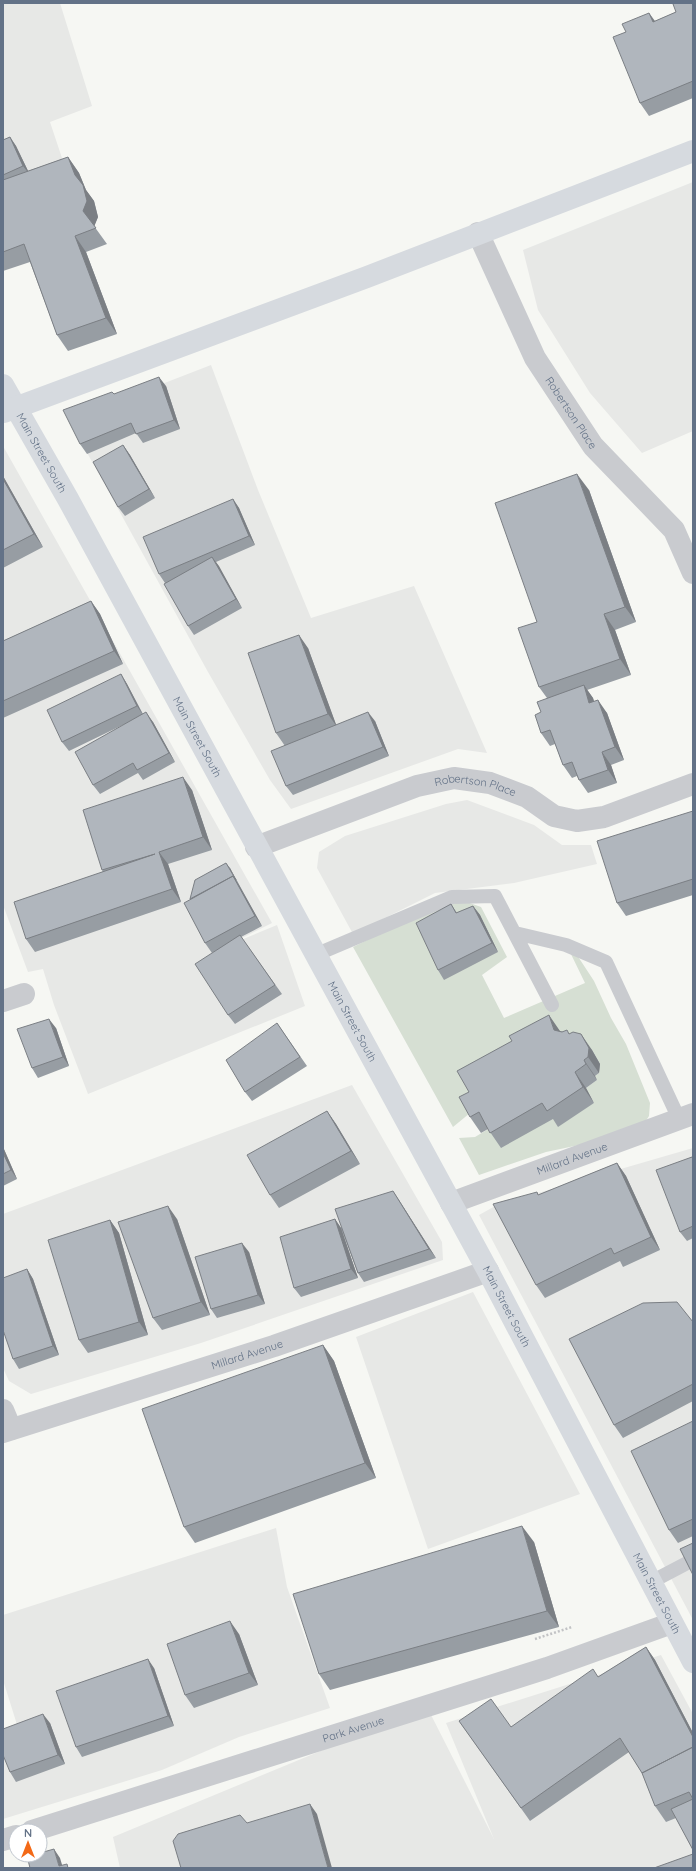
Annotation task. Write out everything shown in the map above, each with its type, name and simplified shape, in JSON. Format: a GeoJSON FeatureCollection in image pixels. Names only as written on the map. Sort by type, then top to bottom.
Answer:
{"type":"FeatureCollection","features":[{"type":"Feature","properties":{"kind":"main road"},"geometry":{"type":"LineString","coordinates":[[10,410],[367,277],[693,151]]}},
{"type":"Feature","properties":{"kind":"main road","name":"Main Street South"},"geometry":{"type":"LineString","coordinates":[[3,385],[10,410],[256,847],[451,1203],[693,1662]]}},
{"type":"Feature","properties":{"kind":"street","name":"Robertson Place"},"geometry":{"type":"LineString","coordinates":[[478,233],[535,358],[593,446],[674,530],[693,573]]}},
{"type":"Feature","properties":{"kind":"street","name":"Robertson Place"},"geometry":{"type":"LineString","coordinates":[[256,847],[417,786],[454,778],[490,783],[527,797],[554,816],[577,821],[604,817],[693,784]]}},
{"type":"Feature","properties":{"kind":"street"},"geometry":{"type":"LineString","coordinates":[[3,1001],[24,994]]}},
{"type":"Feature","properties":{"kind":"street","name":"Millard Avenue"},"geometry":{"type":"LineString","coordinates":[[451,1203],[686,1116]]}},
{"type":"Feature","properties":{"kind":"street","name":"Millard Avenue"},"geometry":{"type":"LineString","coordinates":[[6,1423],[274,1346],[488,1272]]}},
{"type":"Feature","properties":{"kind":"street","name":"Park Avenue"},"geometry":{"type":"LineString","coordinates":[[48,1826],[547,1668],[672,1623]]}},
{"type":"Feature","properties":{"kind":"lane"},"geometry":{"type":"LineString","coordinates":[[315,955],[452,897],[495,896],[552,1006]]}},
{"type":"Feature","properties":{"kind":"lane"},"geometry":{"type":"LineString","coordinates":[[515,933],[566,945],[606,962],[686,1116]]}},
{"type":"Feature","properties":{"kind":"lane"},"geometry":{"type":"LineString","coordinates":[[651,1582],[693,1560]]}},
{"type":"Feature","properties":{"kind":"path"},"geometry":{"type":"LineString","coordinates":[[535,1639],[572,1628]]}},
{"type":"Feature","properties":{"kind":"shaded area"},"geometry":{"type":"Polygon","coordinates":[[[3,3],[60,3],[92,106],[50,122],[66,170],[3,197],[3,3]]]}},
{"type":"Feature","properties":{"kind":"shaded area"},"geometry":{"type":"Polygon","coordinates":[[[693,182],[693,431],[642,453],[590,393],[538,310],[523,250],[693,182]]]}},
{"type":"Feature","properties":{"kind":"shaded area"},"geometry":{"type":"Polygon","coordinates":[[[211,365],[258,490],[311,618],[414,586],[487,753],[458,749],[291,809],[270,780],[208,672],[69,420],[211,365]]]}},
{"type":"Feature","properties":{"kind":"shaded area"},"geometry":{"type":"Polygon","coordinates":[[[3,446],[272,923],[222,948],[277,925],[305,1006],[88,1094],[54,1005],[43,969],[28,972],[3,905],[3,446]]]}},
{"type":"Feature","properties":{"kind":"shaded area"},"geometry":{"type":"Polygon","coordinates":[[[467,800],[534,825],[562,845],[591,845],[597,864],[514,883],[435,893],[353,934],[317,868],[319,852],[345,836],[446,804],[467,800]]]}},
{"type":"Feature","properties":{"kind":"shaded area"},"geometry":{"type":"Polygon","coordinates":[[[464,901],[481,907],[507,957],[482,975],[504,1018],[585,983],[569,950],[575,952],[594,981],[611,1018],[626,1044],[650,1103],[649,1116],[642,1127],[603,1140],[546,1152],[479,1175],[459,1138],[475,1137],[490,1128],[553,1119],[594,1103],[586,1088],[597,1080],[595,1076],[599,1073],[600,1064],[592,1050],[470,1113],[453,1127],[353,947],[424,912],[464,901]]]}},
{"type":"Feature","properties":{"kind":"shaded area"},"geometry":{"type":"Polygon","coordinates":[[[352,1085],[442,1242],[443,1260],[201,1343],[31,1394],[9,1381],[3,1368],[3,1214],[352,1085]]]}},
{"type":"Feature","properties":{"kind":"shaded area"},"geometry":{"type":"Polygon","coordinates":[[[693,1148],[693,1620],[479,1215],[497,1205],[693,1148]]]}},
{"type":"Feature","properties":{"kind":"shaded area"},"geometry":{"type":"Polygon","coordinates":[[[473,1292],[580,1494],[428,1549],[356,1337],[473,1292]]]}},
{"type":"Feature","properties":{"kind":"shaded area"},"geometry":{"type":"Polygon","coordinates":[[[276,1528],[287,1587],[330,1708],[239,1737],[162,1770],[3,1819],[3,1737],[19,1731],[3,1680],[3,1615],[276,1528]]]}},
{"type":"Feature","properties":{"kind":"shaded area"},"geometry":{"type":"Polygon","coordinates":[[[661,1655],[693,1714],[693,1868],[120,1868],[113,1837],[427,1707],[494,1839],[446,1723],[661,1655]]]}},
{"type":"Feature","properties":{"kind":"building"},"geometry":{"type":"Polygon","coordinates":[[[693,3],[693,81],[640,103],[613,37],[626,32],[622,24],[649,13],[653,22],[676,12],[673,4],[693,3]]]}},
{"type":"Feature","properties":{"kind":"building"},"geometry":{"type":"Polygon","coordinates":[[[10,137],[23,166],[3,175],[3,140],[10,137]]]}},
{"type":"Feature","properties":{"kind":"building"},"geometry":{"type":"Polygon","coordinates":[[[68,157],[75,175],[83,185],[87,201],[83,211],[96,228],[75,236],[106,318],[57,335],[24,244],[3,252],[3,180],[68,157]]]}},
{"type":"Feature","properties":{"kind":"building"},"geometry":{"type":"Polygon","coordinates":[[[159,377],[174,420],[136,434],[131,423],[80,444],[63,410],[112,392],[114,394],[159,377]]]}},
{"type":"Feature","properties":{"kind":"building"},"geometry":{"type":"Polygon","coordinates":[[[123,445],[149,489],[118,507],[93,462],[123,445]]]}},
{"type":"Feature","properties":{"kind":"building"},"geometry":{"type":"Polygon","coordinates":[[[577,474],[625,607],[604,614],[620,659],[539,687],[518,628],[537,622],[495,503],[577,474]]]}},
{"type":"Feature","properties":{"kind":"building"},"geometry":{"type":"Polygon","coordinates":[[[3,479],[34,534],[3,550],[3,479]]]}},
{"type":"Feature","properties":{"kind":"building"},"geometry":{"type":"Polygon","coordinates":[[[233,499],[249,536],[159,574],[143,537],[233,499]]]}},
{"type":"Feature","properties":{"kind":"building"},"geometry":{"type":"Polygon","coordinates":[[[212,557],[236,599],[188,626],[164,584],[212,557]]]}},
{"type":"Feature","properties":{"kind":"building"},"geometry":{"type":"Polygon","coordinates":[[[91,601],[114,651],[3,701],[3,641],[91,601]]]}},
{"type":"Feature","properties":{"kind":"building"},"geometry":{"type":"Polygon","coordinates":[[[299,635],[328,714],[276,733],[248,653],[299,635]]]}},
{"type":"Feature","properties":{"kind":"building"},"geometry":{"type":"Polygon","coordinates":[[[121,674],[137,706],[62,742],[47,710],[121,674]]]}},
{"type":"Feature","properties":{"kind":"building"},"geometry":{"type":"Polygon","coordinates":[[[584,685],[589,703],[598,700],[615,747],[602,752],[608,770],[579,780],[572,762],[563,765],[550,730],[541,733],[535,715],[541,712],[537,702],[584,685]]]}},
{"type":"Feature","properties":{"kind":"building"},"geometry":{"type":"Polygon","coordinates":[[[146,712],[169,753],[137,770],[133,763],[93,785],[75,752],[146,712]]]}},
{"type":"Feature","properties":{"kind":"building"},"geometry":{"type":"Polygon","coordinates":[[[368,712],[383,747],[286,786],[271,751],[368,712]]]}},
{"type":"Feature","properties":{"kind":"building"},"geometry":{"type":"Polygon","coordinates":[[[183,777],[203,837],[159,852],[172,889],[26,939],[14,902],[155,854],[102,870],[83,810],[183,777]]]}},
{"type":"Feature","properties":{"kind":"building"},"geometry":{"type":"Polygon","coordinates":[[[693,811],[693,879],[617,903],[597,841],[693,811]]]}},
{"type":"Feature","properties":{"kind":"building"},"geometry":{"type":"Polygon","coordinates":[[[226,863],[236,880],[233,876],[190,899],[195,880],[226,863]]]}},
{"type":"Feature","properties":{"kind":"building"},"geometry":{"type":"Polygon","coordinates":[[[233,876],[255,916],[205,943],[184,903],[233,876]]]}},
{"type":"Feature","properties":{"kind":"building"},"geometry":{"type":"Polygon","coordinates":[[[451,904],[456,913],[473,906],[492,943],[438,970],[416,923],[451,904]]]}},
{"type":"Feature","properties":{"kind":"building"},"geometry":{"type":"Polygon","coordinates":[[[240,935],[275,985],[228,1015],[195,964],[240,935]]]}},
{"type":"Feature","properties":{"kind":"building"},"geometry":{"type":"Polygon","coordinates":[[[549,1015],[554,1030],[562,1032],[567,1030],[569,1034],[573,1032],[581,1034],[589,1048],[588,1057],[584,1060],[586,1064],[575,1072],[583,1087],[547,1111],[542,1103],[490,1133],[479,1112],[470,1117],[459,1097],[469,1092],[457,1071],[512,1041],[509,1036],[549,1015]]]}},
{"type":"Feature","properties":{"kind":"building"},"geometry":{"type":"Polygon","coordinates":[[[49,1019],[63,1057],[32,1068],[17,1029],[49,1019]]]}},
{"type":"Feature","properties":{"kind":"building"},"geometry":{"type":"Polygon","coordinates":[[[277,1023],[300,1057],[245,1092],[226,1060],[277,1023]]]}},
{"type":"Feature","properties":{"kind":"building"},"geometry":{"type":"Polygon","coordinates":[[[327,1111],[351,1151],[270,1195],[247,1155],[327,1111]]]}},
{"type":"Feature","properties":{"kind":"building"},"geometry":{"type":"Polygon","coordinates":[[[3,1153],[11,1170],[3,1174],[3,1153]]]}},
{"type":"Feature","properties":{"kind":"building"},"geometry":{"type":"Polygon","coordinates":[[[692,1157],[693,1226],[680,1232],[656,1170],[692,1157]]]}},
{"type":"Feature","properties":{"kind":"building"},"geometry":{"type":"Polygon","coordinates":[[[617,1163],[651,1237],[614,1254],[611,1248],[536,1285],[493,1204],[537,1192],[538,1195],[617,1163]]]}},
{"type":"Feature","properties":{"kind":"building"},"geometry":{"type":"Polygon","coordinates":[[[393,1191],[429,1249],[358,1273],[335,1209],[393,1191]]]}},
{"type":"Feature","properties":{"kind":"building"},"geometry":{"type":"Polygon","coordinates":[[[168,1206],[201,1302],[153,1318],[118,1222],[168,1206]]]}},
{"type":"Feature","properties":{"kind":"building"},"geometry":{"type":"Polygon","coordinates":[[[335,1219],[351,1269],[294,1288],[280,1237],[335,1219]]]}},
{"type":"Feature","properties":{"kind":"building"},"geometry":{"type":"Polygon","coordinates":[[[110,1220],[139,1322],[79,1340],[48,1240],[110,1220]]]}},
{"type":"Feature","properties":{"kind":"building"},"geometry":{"type":"Polygon","coordinates":[[[242,1243],[258,1295],[211,1309],[195,1257],[242,1243]]]}},
{"type":"Feature","properties":{"kind":"building"},"geometry":{"type":"Polygon","coordinates":[[[27,1269],[53,1346],[13,1359],[3,1330],[3,1278],[27,1269]]]}},
{"type":"Feature","properties":{"kind":"building"},"geometry":{"type":"Polygon","coordinates":[[[677,1302],[693,1322],[693,1384],[614,1425],[569,1339],[643,1303],[677,1302]]]}},
{"type":"Feature","properties":{"kind":"building"},"geometry":{"type":"Polygon","coordinates":[[[323,1345],[365,1463],[184,1527],[142,1409],[323,1345]]]}},
{"type":"Feature","properties":{"kind":"building"},"geometry":{"type":"Polygon","coordinates":[[[693,1421],[693,1519],[669,1530],[631,1451],[693,1421]]]}},
{"type":"Feature","properties":{"kind":"building"},"geometry":{"type":"Polygon","coordinates":[[[522,1526],[547,1611],[319,1674],[293,1594],[522,1526]]]}},
{"type":"Feature","properties":{"kind":"building"},"geometry":{"type":"Polygon","coordinates":[[[693,1543],[693,1575],[680,1549],[693,1543]]]}},
{"type":"Feature","properties":{"kind":"building"},"geometry":{"type":"Polygon","coordinates":[[[230,1621],[249,1673],[185,1695],[167,1644],[230,1621]]]}},
{"type":"Feature","properties":{"kind":"building"},"geometry":{"type":"Polygon","coordinates":[[[646,1647],[693,1737],[693,1747],[642,1773],[620,1738],[521,1808],[459,1721],[491,1699],[511,1727],[593,1669],[598,1677],[646,1647]]]}},
{"type":"Feature","properties":{"kind":"building"},"geometry":{"type":"Polygon","coordinates":[[[148,1659],[168,1716],[76,1747],[56,1691],[148,1659]]]}},
{"type":"Feature","properties":{"kind":"building"},"geometry":{"type":"Polygon","coordinates":[[[43,1714],[58,1755],[10,1772],[3,1755],[3,1729],[43,1714]]]}},
{"type":"Feature","properties":{"kind":"building"},"geometry":{"type":"Polygon","coordinates":[[[693,1747],[693,1799],[689,1792],[655,1806],[642,1773],[693,1747]]]}},
{"type":"Feature","properties":{"kind":"building"},"geometry":{"type":"Polygon","coordinates":[[[693,1799],[693,1850],[671,1809],[693,1799]]]}},
{"type":"Feature","properties":{"kind":"building"},"geometry":{"type":"Polygon","coordinates":[[[310,1804],[328,1868],[181,1868],[173,1841],[178,1834],[240,1815],[247,1823],[310,1804]]]}},
{"type":"Feature","properties":{"kind":"building"},"geometry":{"type":"Polygon","coordinates":[[[54,1849],[59,1866],[67,1864],[68,1868],[30,1868],[29,1863],[48,1863],[48,1851],[54,1849]]]}},
{"type":"Feature","properties":{"kind":"building"},"geometry":{"type":"Polygon","coordinates":[[[693,1854],[693,1868],[654,1868],[693,1854]]]}}]}
